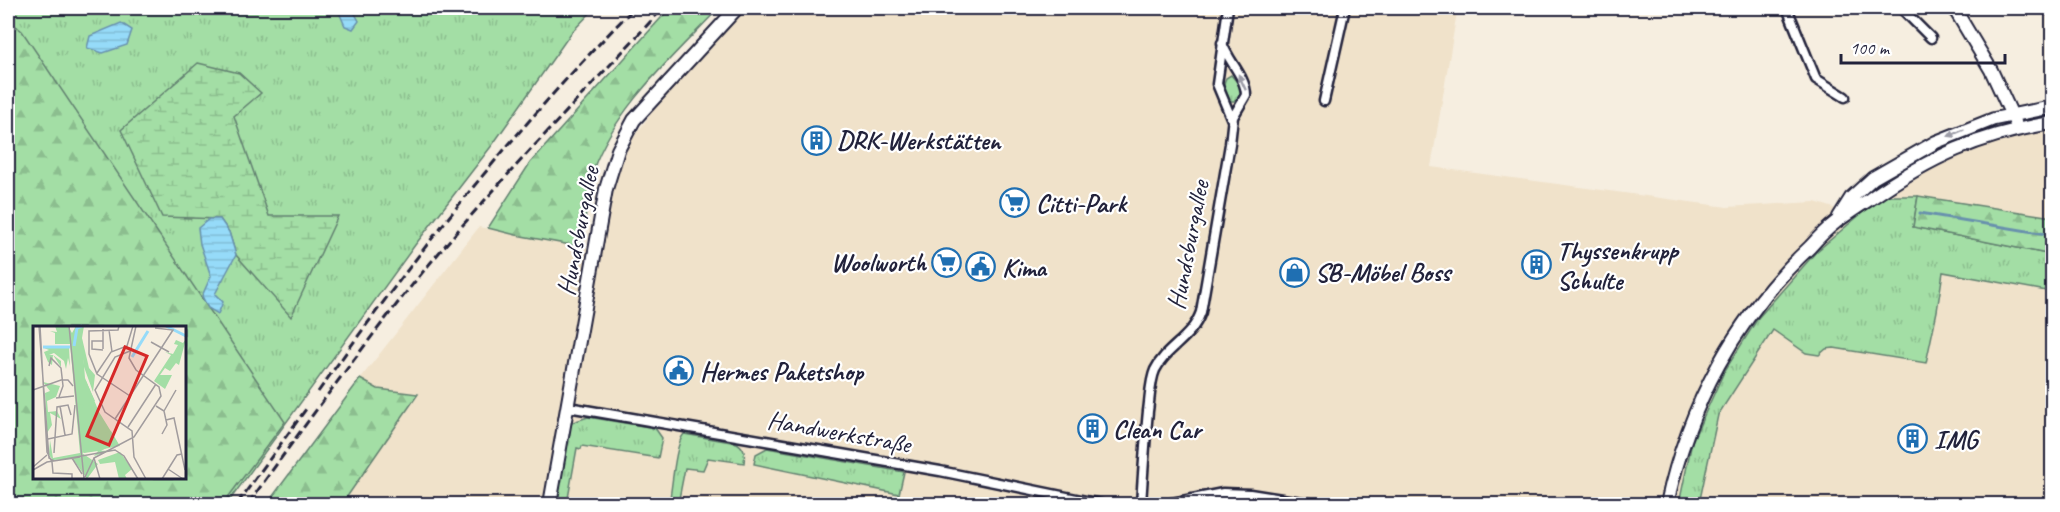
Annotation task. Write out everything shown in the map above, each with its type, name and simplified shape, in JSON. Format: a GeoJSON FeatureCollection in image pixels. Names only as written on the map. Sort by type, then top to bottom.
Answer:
{"type":"FeatureCollection","features":[{"type":"Feature","properties":{"kind":"street","name":"Hundsburgallee"},"geometry":{"type":"LineString","coordinates":[[550,504],[606,189],[618,150],[634,120],[737,8]]}},
{"type":"Feature","properties":{"kind":"street","name":"Hundsburgallee"},"geometry":{"type":"LineString","coordinates":[[1228,8],[1217,84],[1232,121]]}},
{"type":"Feature","properties":{"kind":"street"},"geometry":{"type":"LineString","coordinates":[[1324,101],[1345,8]]}},
{"type":"Feature","properties":{"kind":"street"},"geometry":{"type":"LineString","coordinates":[[1787,8],[1816,79],[1845,97]]}},
{"type":"Feature","properties":{"kind":"street"},"geometry":{"type":"LineString","coordinates":[[1901,8],[1931,38]]}},
{"type":"Feature","properties":{"kind":"street"},"geometry":{"type":"LineString","coordinates":[[1954,8],[1991,70],[2018,128]]}},
{"type":"Feature","properties":{"kind":"street"},"geometry":{"type":"LineString","coordinates":[[2048,8],[2052,10]]}},
{"type":"Feature","properties":{"kind":"street","name":"Hundsburgallee"},"geometry":{"type":"LineString","coordinates":[[1141,504],[1154,372],[1163,356],[1191,333],[1201,312],[1232,121],[1235,111],[1244,100],[1246,90],[1222,44]]}},
{"type":"Feature","properties":{"kind":"street"},"geometry":{"type":"LineString","coordinates":[[1835,223],[1851,198],[1886,168],[1957,132],[2012,115],[2052,107]]}},
{"type":"Feature","properties":{"kind":"street"},"geometry":{"type":"LineString","coordinates":[[1667,504],[1675,471],[1694,414],[1730,344],[1770,287],[1796,260],[1835,223],[1896,181],[1937,158],[1963,145],[2018,128],[2052,123]]}},
{"type":"Feature","properties":{"kind":"street","name":"Handwerkstraße"},"geometry":{"type":"LineString","coordinates":[[568,407],[940,471],[1101,504]]}},
{"type":"Feature","properties":{"kind":"street"},"geometry":{"type":"LineString","coordinates":[[1167,504],[1207,495],[1237,493],[1315,504]]}},
{"type":"Feature","properties":{"kind":"shaded area"},"geometry":{"type":"Polygon","coordinates":[[[745,8],[1429,8],[1457,12],[1431,167],[1727,207],[1815,202],[1834,208],[1852,221],[1913,227],[2052,255],[2052,504],[342,504],[418,394],[378,389],[360,379],[479,227],[599,250],[612,186],[629,144],[652,112],[745,8]],[[684,434],[677,450],[676,467],[703,470],[708,458],[744,463],[737,443],[684,434]]]}},
{"type":"Feature","properties":{"kind":"shaded area"},"geometry":{"type":"Polygon","coordinates":[[[2052,128],[2052,217],[1918,196],[1882,196],[1948,158],[1980,145],[2018,134],[2052,128]]]}},
{"type":"Feature","properties":{"kind":"green space"},"geometry":{"type":"Polygon","coordinates":[[[8,8],[595,8],[571,33],[493,144],[415,245],[227,504],[8,504],[8,8]]]}},
{"type":"Feature","properties":{"kind":"green space"},"geometry":{"type":"Polygon","coordinates":[[[670,8],[719,8],[665,63],[616,124],[593,170],[582,247],[488,228],[530,163],[670,8]]]}},
{"type":"Feature","properties":{"kind":"green space"},"geometry":{"type":"Polygon","coordinates":[[[8,20],[22,31],[285,422],[223,504],[8,504],[8,20]]]}},
{"type":"Feature","properties":{"kind":"green space"},"geometry":{"type":"Polygon","coordinates":[[[198,63],[239,73],[261,93],[234,116],[269,216],[338,216],[291,317],[236,255],[229,232],[220,219],[162,217],[121,130],[198,63]]]}},
{"type":"Feature","properties":{"kind":"green space"},"geometry":{"type":"Polygon","coordinates":[[[1231,75],[1242,88],[1243,94],[1236,101],[1230,101],[1224,90],[1226,78],[1231,75]]]}},
{"type":"Feature","properties":{"kind":"green space"},"geometry":{"type":"Polygon","coordinates":[[[1882,196],[1918,196],[1913,227],[2052,255],[2052,292],[1943,272],[1926,363],[1834,348],[1826,349],[1819,355],[1806,353],[1773,330],[1718,415],[1699,504],[1679,504],[1692,442],[1724,372],[1758,318],[1816,252],[1882,196]]]}},
{"type":"Feature","properties":{"kind":"green space"},"geometry":{"type":"Polygon","coordinates":[[[1918,196],[2052,217],[2052,255],[1913,227],[1918,196]]]}},
{"type":"Feature","properties":{"kind":"green space"},"geometry":{"type":"Polygon","coordinates":[[[360,379],[378,389],[418,394],[342,504],[267,504],[360,379]]]}},
{"type":"Feature","properties":{"kind":"green space"},"geometry":{"type":"Polygon","coordinates":[[[588,417],[655,428],[662,438],[658,458],[582,446],[581,449],[577,448],[567,504],[554,504],[569,427],[573,422],[588,417]]]}},
{"type":"Feature","properties":{"kind":"green space"},"geometry":{"type":"Polygon","coordinates":[[[684,434],[737,443],[744,451],[744,463],[708,458],[703,470],[685,468],[678,504],[669,504],[676,456],[684,434]]]}},
{"type":"Feature","properties":{"kind":"green space"},"geometry":{"type":"Polygon","coordinates":[[[767,448],[904,472],[899,494],[754,464],[756,454],[767,448]]]}},
{"type":"Feature","properties":{"kind":"water"},"geometry":{"type":"Polygon","coordinates":[[[352,8],[359,21],[353,29],[345,26],[338,10],[352,8]]]}},
{"type":"Feature","properties":{"kind":"water"},"geometry":{"type":"Polygon","coordinates":[[[121,23],[132,30],[127,45],[103,53],[87,48],[90,36],[121,23]]]}},
{"type":"Feature","properties":{"kind":"water"},"geometry":{"type":"Polygon","coordinates":[[[209,219],[220,219],[229,232],[236,255],[215,294],[223,302],[218,314],[208,308],[202,296],[211,276],[200,244],[198,228],[209,219]]]}},
{"type":"Feature","properties":{"kind":"waterway"},"geometry":{"type":"LineString","coordinates":[[1920,213],[2052,235]]}},
{"type":"Feature","properties":{"kind":"railway"},"geometry":{"type":"LineString","coordinates":[[318,392],[391,291],[468,193],[549,99],[634,8]]}},
{"type":"Feature","properties":{"kind":"railway"},"geometry":{"type":"LineString","coordinates":[[248,504],[428,265],[493,190],[663,8]]}},
{"type":"Feature","properties":{"kind":"railway"},"geometry":{"type":"LineString","coordinates":[[237,504],[306,409]]}},
{"type":"Feature","properties":{"kind":"place","name":"DRK-Werkstätten"},"geometry":{"type":"Point","coordinates":[816,140]}},
{"type":"Feature","properties":{"kind":"place","name":"Citti-Park"},"geometry":{"type":"Point","coordinates":[1015,203]}},
{"type":"Feature","properties":{"kind":"place","name":"Woolworth"},"geometry":{"type":"Point","coordinates":[947,262]}},
{"type":"Feature","properties":{"kind":"place","name":"Thyssenkrupp Schulte"},"geometry":{"type":"Point","coordinates":[1536,265]}},
{"type":"Feature","properties":{"kind":"place","name":"Kima"},"geometry":{"type":"Point","coordinates":[981,267]}},
{"type":"Feature","properties":{"kind":"place","name":"SB-Möbel Boss"},"geometry":{"type":"Point","coordinates":[1294,272]}},
{"type":"Feature","properties":{"kind":"place","name":"Hermes Paketshop"},"geometry":{"type":"Point","coordinates":[679,371]}},
{"type":"Feature","properties":{"kind":"place","name":"Clean Car"},"geometry":{"type":"Point","coordinates":[1092,429]}},
{"type":"Feature","properties":{"kind":"place","name":"IMG"},"geometry":{"type":"Point","coordinates":[1913,439]}}]}
